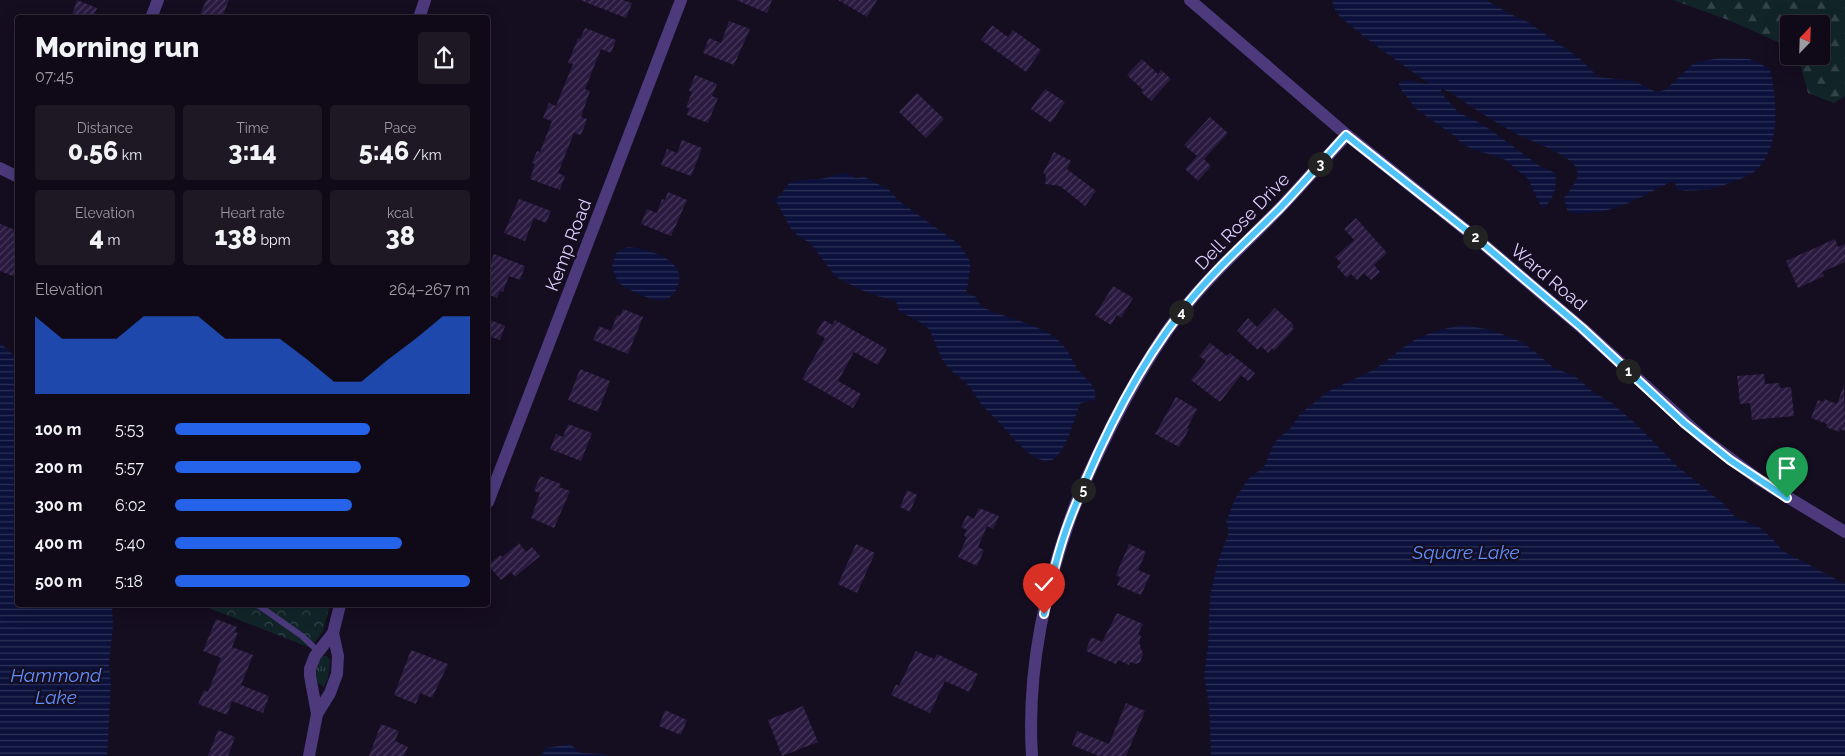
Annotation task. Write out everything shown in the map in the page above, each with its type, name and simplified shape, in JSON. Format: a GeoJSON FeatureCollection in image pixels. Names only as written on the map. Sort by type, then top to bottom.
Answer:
{"type":"FeatureCollection","features":[{"type":"Feature","properties":{"kind":"street"},"geometry":{"type":"LineString","coordinates":[[152,15],[158,0]]}},
{"type":"Feature","properties":{"kind":"street"},"geometry":{"type":"LineString","coordinates":[[420,15],[425,0]]}},
{"type":"Feature","properties":{"kind":"street","name":"Kemp Road"},"geometry":{"type":"LineString","coordinates":[[490,497],[681,0]]}},
{"type":"Feature","properties":{"kind":"street","name":"Ward Road"},"geometry":{"type":"LineString","coordinates":[[1190,0],[1346,135],[1484,244],[1582,328],[1703,438],[1758,479],[1845,532]]}},
{"type":"Feature","properties":{"kind":"street","name":"Dell Rose Drive"},"geometry":{"type":"LineString","coordinates":[[1032,756],[1032,698],[1040,631],[1050,585],[1070,520],[1102,445],[1120,409],[1140,374],[1182,311],[1225,262],[1280,207],[1346,135]]}},
{"type":"Feature","properties":{"kind":"street"},"geometry":{"type":"LineString","coordinates":[[0,168],[15,176]]}},
{"type":"Feature","properties":{"kind":"street"},"geometry":{"type":"LineString","coordinates":[[317,714],[310,676],[312,662],[318,651],[333,633],[340,607]]}},
{"type":"Feature","properties":{"kind":"street"},"geometry":{"type":"LineString","coordinates":[[309,756],[317,714],[330,693],[337,674],[338,656],[333,633]]}},
{"type":"Feature","properties":{"kind":"lane"},"geometry":{"type":"LineString","coordinates":[[261,607],[302,636],[318,651]]}},
{"type":"Feature","properties":{"kind":"green space"},"geometry":{"type":"Polygon","coordinates":[[[1673,0],[1845,0],[1845,96],[1834,103],[1808,93],[1800,65],[1830,65],[1830,15],[1780,15],[1780,43],[1731,21],[1673,0]]]}},
{"type":"Feature","properties":{"kind":"green space"},"geometry":{"type":"Polygon","coordinates":[[[206,607],[329,607],[323,631],[311,648],[206,607]]]}},
{"type":"Feature","properties":{"kind":"green space"},"geometry":{"type":"Polygon","coordinates":[[[321,656],[327,656],[330,660],[328,678],[324,687],[318,683],[316,676],[321,656]]]}},
{"type":"Feature","properties":{"kind":"water"},"geometry":{"type":"Polygon","coordinates":[[[1332,0],[1486,0],[1528,22],[1579,58],[1598,77],[1634,81],[1656,92],[1665,90],[1693,64],[1701,61],[1724,58],[1749,59],[1769,69],[1771,73],[1775,98],[1773,139],[1763,163],[1754,172],[1741,179],[1715,188],[1697,190],[1680,190],[1677,189],[1675,183],[1670,182],[1640,198],[1609,210],[1574,213],[1567,210],[1564,198],[1578,175],[1576,167],[1571,162],[1556,152],[1513,132],[1451,93],[1441,89],[1441,93],[1458,112],[1482,124],[1540,166],[1555,173],[1554,193],[1542,209],[1528,179],[1504,159],[1472,149],[1461,143],[1456,137],[1416,109],[1399,87],[1399,82],[1407,80],[1428,83],[1340,17],[1334,8],[1332,0]]]}},
{"type":"Feature","properties":{"kind":"water"},"geometry":{"type":"Polygon","coordinates":[[[846,173],[856,178],[865,177],[889,190],[900,202],[959,244],[970,261],[966,294],[975,296],[981,306],[1043,330],[1064,346],[1080,372],[1094,388],[1095,396],[1094,400],[1081,403],[1064,447],[1055,458],[1048,461],[1040,460],[1024,449],[982,405],[969,386],[947,366],[928,328],[899,311],[896,301],[859,289],[836,277],[810,243],[799,237],[791,229],[777,203],[773,200],[793,182],[822,179],[846,173]]]}},
{"type":"Feature","properties":{"kind":"water"},"geometry":{"type":"Polygon","coordinates":[[[628,247],[646,250],[664,257],[677,269],[679,277],[678,286],[669,298],[665,300],[654,299],[641,295],[618,283],[612,267],[616,253],[628,247]]]}},
{"type":"Feature","properties":{"kind":"water","name":"Square Lake"},"geometry":{"type":"Polygon","coordinates":[[[1463,325],[1492,330],[1524,343],[1553,367],[1576,377],[1593,392],[1612,403],[1638,426],[1677,466],[1724,504],[1735,517],[1759,527],[1783,551],[1845,584],[1845,756],[1211,756],[1209,705],[1204,675],[1208,648],[1210,596],[1218,561],[1229,532],[1226,522],[1235,499],[1248,479],[1264,467],[1274,443],[1290,429],[1300,414],[1327,392],[1375,369],[1418,338],[1439,330],[1463,325]]]}},
{"type":"Feature","properties":{"kind":"water","name":"Hammond Lake"},"geometry":{"type":"Polygon","coordinates":[[[0,343],[15,356],[15,607],[112,607],[113,625],[109,664],[111,684],[107,756],[0,756],[0,343]]]}},
{"type":"Feature","properties":{"kind":"water"},"geometry":{"type":"Polygon","coordinates":[[[570,744],[580,753],[608,756],[541,756],[546,748],[570,744]]]}},
{"type":"Feature","properties":{"kind":"building"},"geometry":{"type":"Polygon","coordinates":[[[77,0],[97,8],[94,15],[72,15],[77,0]]]}},
{"type":"Feature","properties":{"kind":"building"},"geometry":{"type":"Polygon","coordinates":[[[206,0],[229,0],[223,15],[200,15],[206,0]]]}},
{"type":"Feature","properties":{"kind":"building"},"geometry":{"type":"Polygon","coordinates":[[[580,0],[623,0],[632,3],[626,18],[580,0]]]}},
{"type":"Feature","properties":{"kind":"building"},"geometry":{"type":"Polygon","coordinates":[[[736,0],[772,0],[767,13],[736,0]]]}},
{"type":"Feature","properties":{"kind":"building"},"geometry":{"type":"Polygon","coordinates":[[[838,0],[877,0],[867,17],[838,0]]]}},
{"type":"Feature","properties":{"kind":"building"},"geometry":{"type":"Polygon","coordinates":[[[729,21],[750,29],[734,65],[703,53],[709,38],[721,43],[729,21]]]}},
{"type":"Feature","properties":{"kind":"building"},"geometry":{"type":"Polygon","coordinates":[[[992,25],[1008,37],[1013,30],[1041,50],[1026,72],[981,40],[992,25]]]}},
{"type":"Feature","properties":{"kind":"building"},"geometry":{"type":"Polygon","coordinates":[[[585,28],[616,40],[611,53],[601,49],[585,89],[590,91],[581,117],[587,119],[581,135],[574,133],[558,173],[565,176],[560,190],[530,179],[535,164],[532,163],[537,151],[540,152],[552,121],[543,118],[549,103],[556,106],[573,64],[568,63],[578,38],[580,39],[585,28]]]}},
{"type":"Feature","properties":{"kind":"building"},"geometry":{"type":"Polygon","coordinates":[[[1142,59],[1158,74],[1161,70],[1171,79],[1151,101],[1141,92],[1143,90],[1127,75],[1142,59]]]}},
{"type":"Feature","properties":{"kind":"building"},"geometry":{"type":"Polygon","coordinates":[[[695,75],[717,84],[712,96],[718,98],[708,123],[687,115],[689,108],[686,107],[692,92],[689,91],[695,75]]]}},
{"type":"Feature","properties":{"kind":"building"},"geometry":{"type":"Polygon","coordinates":[[[1045,89],[1065,102],[1051,123],[1031,109],[1045,89]]]}},
{"type":"Feature","properties":{"kind":"building"},"geometry":{"type":"Polygon","coordinates":[[[917,93],[944,119],[926,138],[899,112],[917,93]]]}},
{"type":"Feature","properties":{"kind":"building"},"geometry":{"type":"Polygon","coordinates":[[[1210,117],[1228,133],[1204,159],[1211,166],[1198,181],[1185,169],[1197,156],[1184,145],[1210,117]]]}},
{"type":"Feature","properties":{"kind":"building"},"geometry":{"type":"Polygon","coordinates":[[[682,140],[702,148],[691,176],[661,165],[667,149],[677,153],[682,140]]]}},
{"type":"Feature","properties":{"kind":"building"},"geometry":{"type":"Polygon","coordinates":[[[1054,152],[1071,161],[1067,169],[1096,191],[1085,206],[1060,186],[1045,184],[1046,175],[1043,173],[1054,152]]]}},
{"type":"Feature","properties":{"kind":"building"},"geometry":{"type":"Polygon","coordinates":[[[668,192],[687,200],[671,236],[641,224],[647,209],[657,213],[662,199],[665,200],[668,192]]]}},
{"type":"Feature","properties":{"kind":"building"},"geometry":{"type":"Polygon","coordinates":[[[519,199],[551,211],[546,223],[534,218],[525,241],[504,233],[519,199]]]}},
{"type":"Feature","properties":{"kind":"building"},"geometry":{"type":"Polygon","coordinates":[[[1356,218],[1387,253],[1374,265],[1380,272],[1371,280],[1364,273],[1357,280],[1351,274],[1347,278],[1337,267],[1341,263],[1335,257],[1354,240],[1344,229],[1356,218]]]}},
{"type":"Feature","properties":{"kind":"building"},"geometry":{"type":"Polygon","coordinates":[[[0,224],[15,230],[15,277],[0,271],[0,224]]]}},
{"type":"Feature","properties":{"kind":"building"},"geometry":{"type":"Polygon","coordinates":[[[1835,239],[1838,247],[1845,244],[1845,262],[1822,272],[1824,276],[1798,288],[1786,261],[1835,239]]]}},
{"type":"Feature","properties":{"kind":"building"},"geometry":{"type":"Polygon","coordinates":[[[494,254],[525,266],[520,280],[509,276],[503,292],[500,291],[497,298],[490,295],[490,264],[494,254]]]}},
{"type":"Feature","properties":{"kind":"building"},"geometry":{"type":"Polygon","coordinates":[[[1113,286],[1133,298],[1121,318],[1117,315],[1111,325],[1095,315],[1113,286]]]}},
{"type":"Feature","properties":{"kind":"building"},"geometry":{"type":"Polygon","coordinates":[[[1275,308],[1294,325],[1292,327],[1294,329],[1274,351],[1272,348],[1268,353],[1261,346],[1258,350],[1237,331],[1248,318],[1257,327],[1275,308]]]}},
{"type":"Feature","properties":{"kind":"building"},"geometry":{"type":"Polygon","coordinates":[[[623,309],[643,317],[628,354],[593,340],[599,326],[611,331],[617,315],[620,316],[623,309]]]}},
{"type":"Feature","properties":{"kind":"building"},"geometry":{"type":"Polygon","coordinates":[[[490,320],[505,326],[500,340],[490,337],[490,320]]]}},
{"type":"Feature","properties":{"kind":"building"},"geometry":{"type":"Polygon","coordinates":[[[824,320],[832,325],[835,320],[887,349],[878,365],[854,352],[838,381],[861,394],[853,408],[802,379],[825,338],[816,333],[824,320]]]}},
{"type":"Feature","properties":{"kind":"building"},"geometry":{"type":"Polygon","coordinates":[[[1210,343],[1227,356],[1230,353],[1255,373],[1248,381],[1241,375],[1220,402],[1191,380],[1206,361],[1199,356],[1210,343]]]}},
{"type":"Feature","properties":{"kind":"building"},"geometry":{"type":"Polygon","coordinates":[[[580,369],[610,381],[598,412],[568,400],[580,369]]]}},
{"type":"Feature","properties":{"kind":"building"},"geometry":{"type":"Polygon","coordinates":[[[1764,374],[1765,384],[1779,383],[1780,388],[1791,387],[1794,416],[1752,420],[1750,403],[1740,404],[1737,376],[1764,374]]]}},
{"type":"Feature","properties":{"kind":"building"},"geometry":{"type":"Polygon","coordinates":[[[1844,385],[1845,431],[1840,429],[1839,432],[1826,427],[1827,424],[1811,418],[1818,400],[1823,402],[1824,399],[1837,404],[1844,385]]]}},
{"type":"Feature","properties":{"kind":"building"},"geometry":{"type":"Polygon","coordinates":[[[1176,397],[1197,409],[1179,447],[1155,434],[1176,397]]]}},
{"type":"Feature","properties":{"kind":"building"},"geometry":{"type":"Polygon","coordinates":[[[568,424],[592,433],[581,461],[550,449],[556,434],[563,437],[568,424]]]}},
{"type":"Feature","properties":{"kind":"building"},"geometry":{"type":"Polygon","coordinates":[[[540,476],[561,484],[559,487],[570,491],[554,528],[531,518],[540,493],[534,491],[540,476]]]}},
{"type":"Feature","properties":{"kind":"building"},"geometry":{"type":"Polygon","coordinates":[[[907,490],[917,495],[910,512],[900,507],[907,490]]]}},
{"type":"Feature","properties":{"kind":"building"},"geometry":{"type":"Polygon","coordinates":[[[979,508],[999,516],[993,529],[987,526],[978,547],[984,550],[977,566],[958,557],[967,537],[964,536],[967,530],[961,527],[967,515],[974,519],[979,508]]]}},
{"type":"Feature","properties":{"kind":"building"},"geometry":{"type":"Polygon","coordinates":[[[519,543],[526,552],[532,547],[540,556],[515,577],[511,572],[501,580],[490,567],[490,563],[500,555],[502,557],[519,543]]]}},
{"type":"Feature","properties":{"kind":"building"},"geometry":{"type":"Polygon","coordinates":[[[856,544],[875,553],[857,593],[838,584],[856,544]]]}},
{"type":"Feature","properties":{"kind":"building"},"geometry":{"type":"Polygon","coordinates":[[[1129,544],[1146,552],[1138,570],[1150,575],[1141,595],[1117,585],[1120,577],[1116,575],[1129,544]]]}},
{"type":"Feature","properties":{"kind":"building"},"geometry":{"type":"Polygon","coordinates":[[[1117,613],[1143,624],[1138,634],[1141,636],[1139,642],[1143,654],[1140,662],[1136,664],[1130,662],[1129,665],[1118,660],[1116,664],[1086,651],[1091,637],[1102,642],[1117,613]]]}},
{"type":"Feature","properties":{"kind":"building"},"geometry":{"type":"Polygon","coordinates":[[[216,619],[237,627],[235,632],[238,633],[232,647],[253,655],[241,685],[269,696],[263,713],[232,701],[227,715],[198,704],[204,690],[208,692],[221,658],[203,651],[216,619]]]}},
{"type":"Feature","properties":{"kind":"building"},"geometry":{"type":"Polygon","coordinates":[[[411,650],[448,664],[432,698],[420,693],[416,704],[394,695],[411,650]]]}},
{"type":"Feature","properties":{"kind":"building"},"geometry":{"type":"Polygon","coordinates":[[[916,651],[934,659],[937,654],[978,674],[969,692],[945,681],[930,713],[891,695],[896,684],[899,686],[916,651]]]}},
{"type":"Feature","properties":{"kind":"building"},"geometry":{"type":"Polygon","coordinates":[[[1126,703],[1145,711],[1126,756],[1099,756],[1072,745],[1077,731],[1109,744],[1126,703]]]}},
{"type":"Feature","properties":{"kind":"building"},"geometry":{"type":"Polygon","coordinates":[[[803,706],[818,742],[782,756],[768,720],[803,706]]]}},
{"type":"Feature","properties":{"kind":"building"},"geometry":{"type":"Polygon","coordinates":[[[665,710],[687,720],[681,735],[659,726],[665,710]]]}},
{"type":"Feature","properties":{"kind":"building"},"geometry":{"type":"Polygon","coordinates":[[[381,724],[399,731],[395,741],[408,747],[404,756],[369,756],[381,724]]]}},
{"type":"Feature","properties":{"kind":"building"},"geometry":{"type":"Polygon","coordinates":[[[218,730],[235,737],[228,756],[208,756],[218,730]]]}},
{"type":"Feature","properties":{"kind":"route"},"geometry":{"type":"LineString","coordinates":[[1044,614],[1058,555],[1070,520],[1102,445],[1120,409],[1166,332],[1225,262],[1280,207],[1346,135],[1476,238],[1582,328],[1684,423],[1730,460],[1787,498]]}}]}
